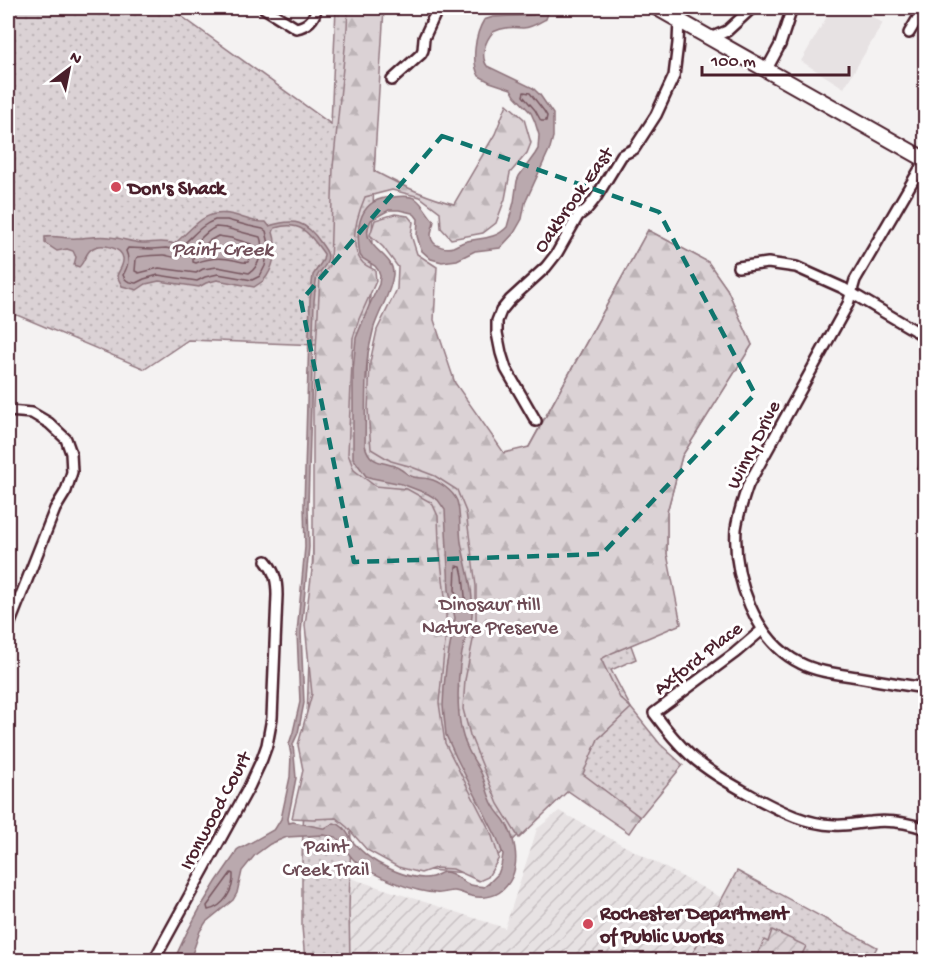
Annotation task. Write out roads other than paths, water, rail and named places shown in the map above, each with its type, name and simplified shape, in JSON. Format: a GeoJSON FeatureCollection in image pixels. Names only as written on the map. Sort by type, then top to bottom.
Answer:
{"type":"FeatureCollection","features":[{"type":"Feature","properties":{"kind":"main road"},"geometry":{"type":"LineString","coordinates":[[657,8],[925,160]]}},
{"type":"Feature","properties":{"kind":"street"},"geometry":{"type":"LineString","coordinates":[[264,8],[296,28],[310,21],[316,14],[316,8]]}},
{"type":"Feature","properties":{"kind":"street"},"geometry":{"type":"LineString","coordinates":[[392,80],[421,54],[424,38],[438,8]]}},
{"type":"Feature","properties":{"kind":"street"},"geometry":{"type":"LineString","coordinates":[[710,38],[727,31],[752,8]]}},
{"type":"Feature","properties":{"kind":"street"},"geometry":{"type":"LineString","coordinates":[[767,69],[780,45],[792,8]]}},
{"type":"Feature","properties":{"kind":"street"},"geometry":{"type":"LineString","coordinates":[[909,33],[924,8]]}},
{"type":"Feature","properties":{"kind":"street","name":"Oakbrook East"},"geometry":{"type":"LineString","coordinates":[[536,420],[506,369],[499,343],[497,321],[501,311],[510,300],[546,267],[557,253],[578,216],[595,199],[622,155],[634,148],[656,115],[674,76],[679,20]]}},
{"type":"Feature","properties":{"kind":"street","name":"Winry Drive"},"geometry":{"type":"LineString","coordinates":[[925,160],[855,280],[848,304],[748,485],[739,511],[736,530],[737,556],[743,584],[752,609],[762,630],[780,650],[799,663],[814,669],[926,688]]}},
{"type":"Feature","properties":{"kind":"street"},"geometry":{"type":"LineString","coordinates":[[738,267],[768,263],[796,267],[851,292],[926,337]]}},
{"type":"Feature","properties":{"kind":"street"},"geometry":{"type":"LineString","coordinates":[[8,411],[32,413],[49,423],[66,440],[71,453],[72,472],[8,628]]}},
{"type":"Feature","properties":{"kind":"street"},"geometry":{"type":"LineString","coordinates":[[926,465],[924,471],[926,478]]}},
{"type":"Feature","properties":{"kind":"street","name":"Ironwood Court"},"geometry":{"type":"LineString","coordinates":[[154,960],[249,788],[267,745],[273,702],[277,582],[275,574],[266,561]]}},
{"type":"Feature","properties":{"kind":"street","name":"Axford Place"},"geometry":{"type":"LineString","coordinates":[[762,630],[654,713],[670,734],[708,768],[728,782],[788,814],[810,822],[833,825],[889,821],[926,830]]}},
{"type":"Feature","properties":{"kind":"water","name":"Paint Creek"},"geometry":{"type":"Polygon","coordinates":[[[539,8],[550,8],[546,19],[529,27],[500,29],[493,32],[484,53],[487,66],[533,88],[553,114],[553,137],[550,148],[525,203],[522,219],[514,233],[500,248],[475,251],[457,260],[442,262],[431,259],[421,250],[417,236],[418,219],[412,213],[389,210],[371,220],[368,229],[368,237],[392,267],[393,275],[388,295],[374,327],[368,353],[365,445],[367,452],[375,460],[395,466],[413,477],[427,478],[437,482],[449,490],[457,501],[461,542],[472,602],[471,623],[460,665],[458,694],[460,723],[467,747],[482,775],[491,802],[508,826],[513,840],[516,863],[512,877],[501,892],[490,896],[478,897],[454,891],[427,892],[394,882],[363,867],[353,859],[336,837],[323,835],[287,837],[270,844],[255,855],[242,871],[233,900],[206,922],[200,931],[190,960],[174,960],[201,906],[237,850],[275,829],[281,819],[290,777],[289,744],[300,702],[297,633],[305,547],[304,506],[310,300],[313,275],[323,260],[324,254],[314,240],[299,227],[284,226],[275,228],[273,232],[274,258],[270,271],[263,281],[254,287],[217,280],[199,287],[159,281],[146,284],[137,290],[122,286],[117,276],[123,258],[119,251],[110,247],[93,248],[79,267],[74,265],[76,257],[73,251],[67,249],[57,251],[45,243],[45,237],[106,236],[142,243],[174,244],[200,220],[214,214],[223,214],[266,222],[269,226],[286,222],[299,223],[310,230],[324,247],[328,258],[317,277],[314,301],[308,506],[309,547],[301,633],[304,703],[298,733],[293,744],[296,778],[289,823],[323,828],[334,823],[338,824],[365,854],[390,869],[418,878],[448,872],[468,884],[484,887],[498,874],[503,854],[446,735],[444,687],[455,618],[449,590],[445,510],[438,500],[428,494],[402,484],[366,476],[353,458],[353,371],[356,338],[379,284],[380,276],[375,266],[360,255],[358,234],[366,208],[382,199],[402,196],[419,201],[434,221],[431,238],[441,247],[450,248],[465,241],[493,236],[507,227],[517,181],[538,149],[539,135],[531,113],[511,89],[479,76],[475,63],[475,48],[484,20],[493,17],[533,15],[539,8]]]}},
{"type":"Feature","properties":{"kind":"place","name":"Don's Shack"},"geometry":{"type":"Point","coordinates":[116,187]}},
{"type":"Feature","properties":{"kind":"place","name":"Rochester Department of Public Works"},"geometry":{"type":"Point","coordinates":[588,924]}},
{"type":"Feature","properties":{"kind":"park label","name":"Dinosaur Hill Nature Preserve"},"geometry":{"type":"Point","coordinates":[490,614]}},
{"type":"Feature","properties":{"kind":"park label","name":"Paint Creek Trail"},"geometry":{"type":"Point","coordinates":[326,856]}}]}
